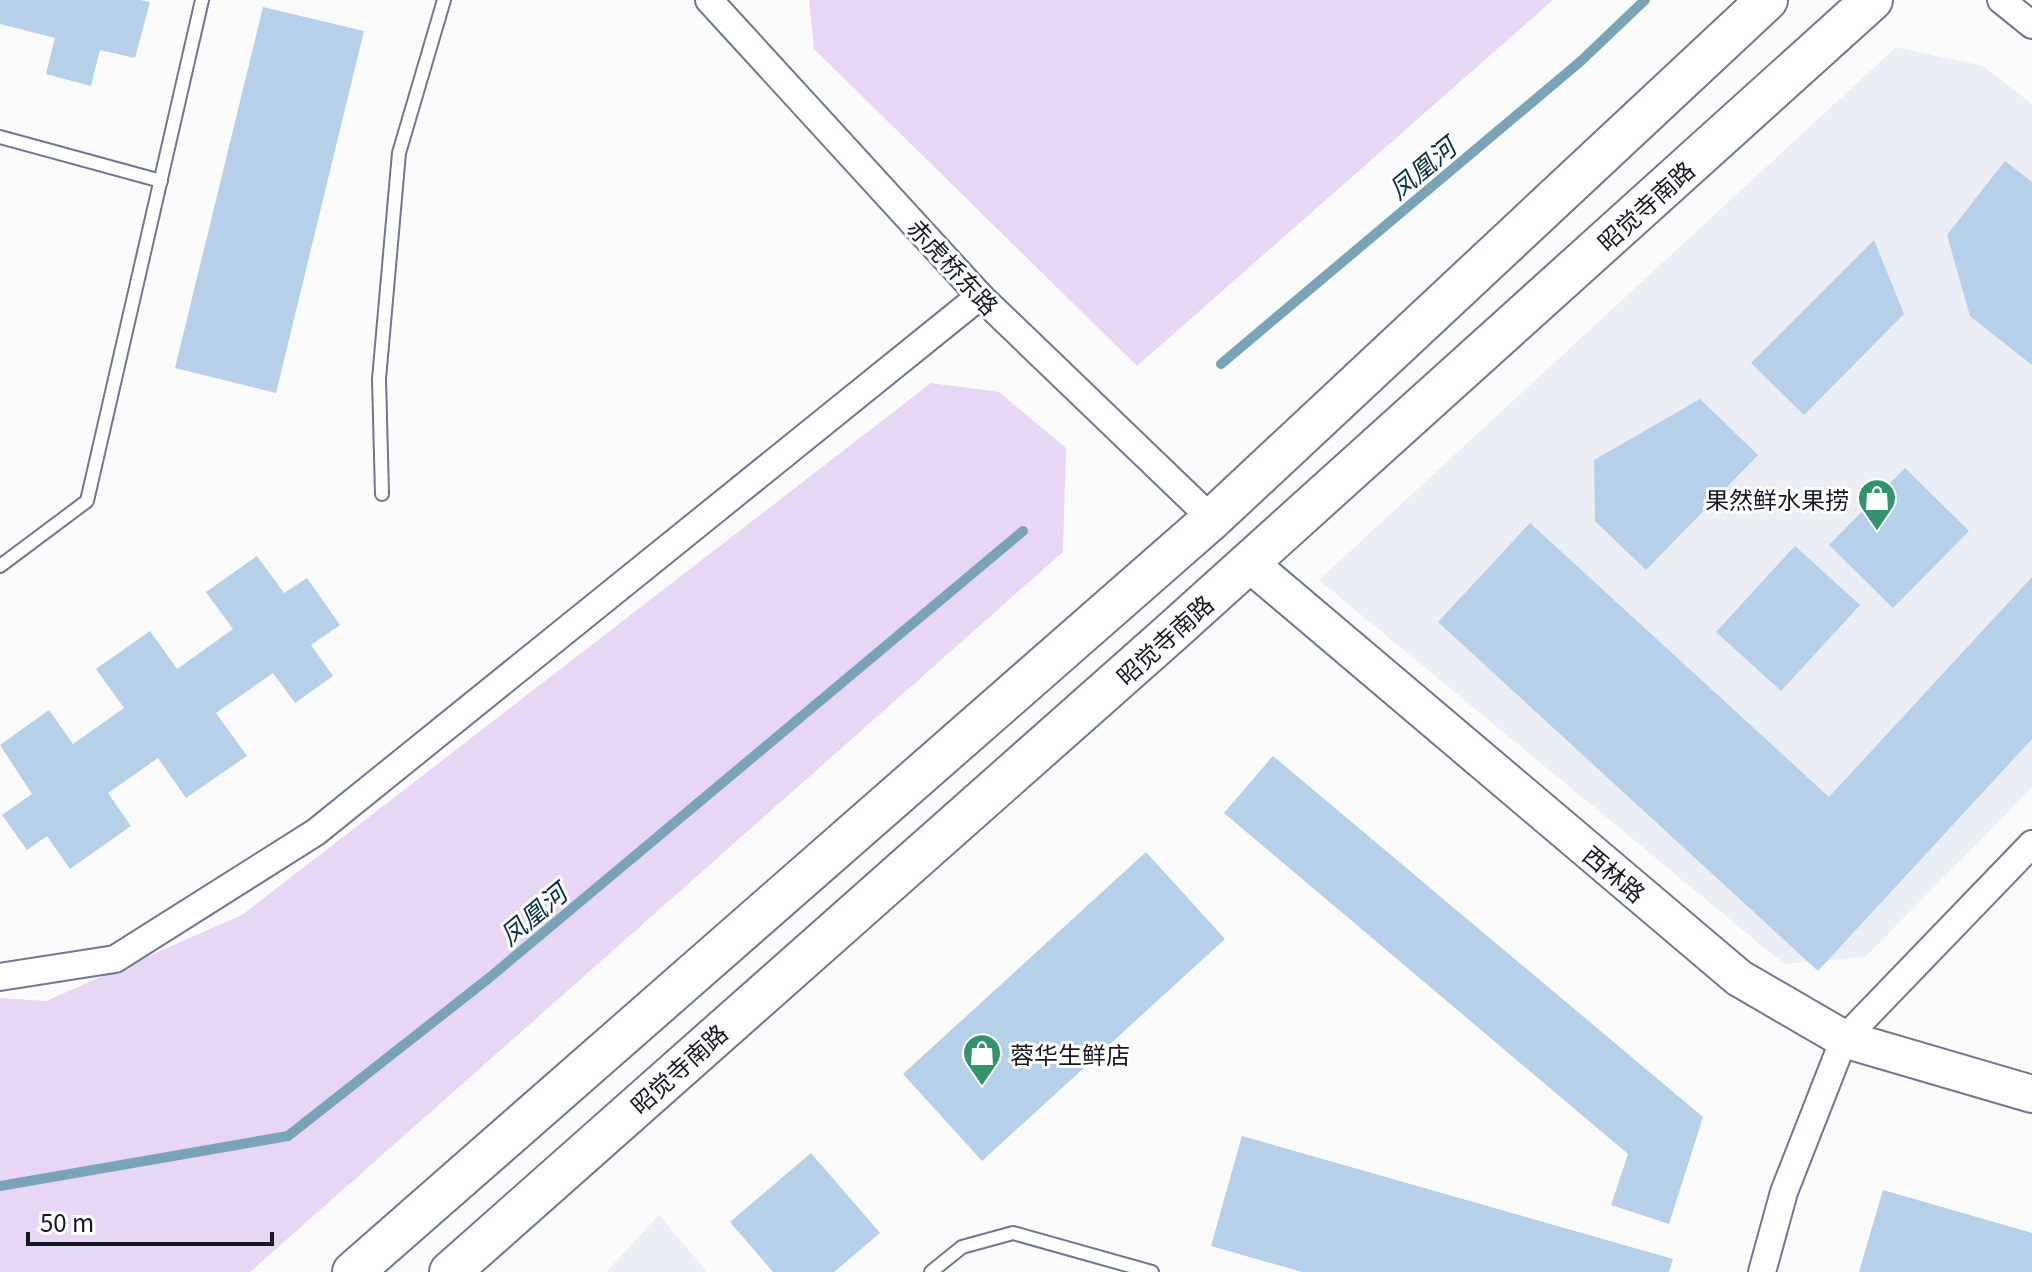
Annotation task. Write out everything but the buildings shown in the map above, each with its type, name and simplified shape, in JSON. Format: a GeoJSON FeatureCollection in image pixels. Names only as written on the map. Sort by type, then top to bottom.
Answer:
{"type":"FeatureCollection","features":[{"type":"Feature","properties":{"kind":"main road"},"geometry":{"type":"LineString","coordinates":[[353,1272],[1212,519],[1767,0]]}},
{"type":"Feature","properties":{"kind":"main road","name":"昭觉寺南路"},"geometry":{"type":"LineString","coordinates":[[450,1272],[1249,563],[1872,0]]}},
{"type":"Feature","properties":{"kind":"street","name":"赤虎桥东路"},"geometry":{"type":"LineString","coordinates":[[709,0],[980,296],[1212,519]]}},
{"type":"Feature","properties":{"kind":"street"},"geometry":{"type":"LineString","coordinates":[[2001,0],[2032,25]]}},
{"type":"Feature","properties":{"kind":"street"},"geometry":{"type":"LineString","coordinates":[[0,977],[115,959],[316,832],[980,296]]}},
{"type":"Feature","properties":{"kind":"street","name":"西林路"},"geometry":{"type":"LineString","coordinates":[[1249,563],[1739,978],[1844,1039],[2032,1094]]}},
{"type":"Feature","properties":{"kind":"street"},"geometry":{"type":"LineString","coordinates":[[1762,1272],[1784,1192],[1844,1039],[2032,844]]}},
{"type":"Feature","properties":{"kind":"lane"},"geometry":{"type":"LineString","coordinates":[[0,566],[87,501],[202,0]]}},
{"type":"Feature","properties":{"kind":"lane"},"geometry":{"type":"LineString","coordinates":[[382,494],[379,379],[399,153],[444,0]]}},
{"type":"Feature","properties":{"kind":"lane"},"geometry":{"type":"LineString","coordinates":[[0,137],[161,181]]}},
{"type":"Feature","properties":{"kind":"lane"},"geometry":{"type":"LineString","coordinates":[[931,1272],[962,1247],[1013,1233],[1152,1272]]}},
{"type":"Feature","properties":{"kind":"shaded area"},"geometry":{"type":"Polygon","coordinates":[[[809,0],[1553,0],[1137,366],[814,49],[809,0]]]}},
{"type":"Feature","properties":{"kind":"shaded area"},"geometry":{"type":"Polygon","coordinates":[[[1896,47],[1983,66],[2032,104],[2032,788],[1865,957],[1784,964],[1319,580],[1896,47]]]}},
{"type":"Feature","properties":{"kind":"shaded area"},"geometry":{"type":"Polygon","coordinates":[[[931,383],[999,392],[1066,448],[1063,552],[250,1272],[0,1272],[0,998],[46,1001],[242,915],[931,383]]]}},
{"type":"Feature","properties":{"kind":"shaded area"},"geometry":{"type":"Polygon","coordinates":[[[659,1215],[707,1272],[606,1272],[659,1215]]]}},
{"type":"Feature","properties":{"kind":"waterway","name":"凤凰河"},"geometry":{"type":"LineString","coordinates":[[1221,364],[1581,61],[1645,0]]}},
{"type":"Feature","properties":{"kind":"waterway","name":"凤凰河"},"geometry":{"type":"LineString","coordinates":[[0,1186],[288,1136],[489,978],[1023,531]]}},
{"type":"Feature","properties":{"kind":"place","name":"果然鲜水果捞"},"geometry":{"type":"Point","coordinates":[1877,532]}},
{"type":"Feature","properties":{"kind":"place","name":"蓉华生鲜店"},"geometry":{"type":"Point","coordinates":[982,1087]}}]}
